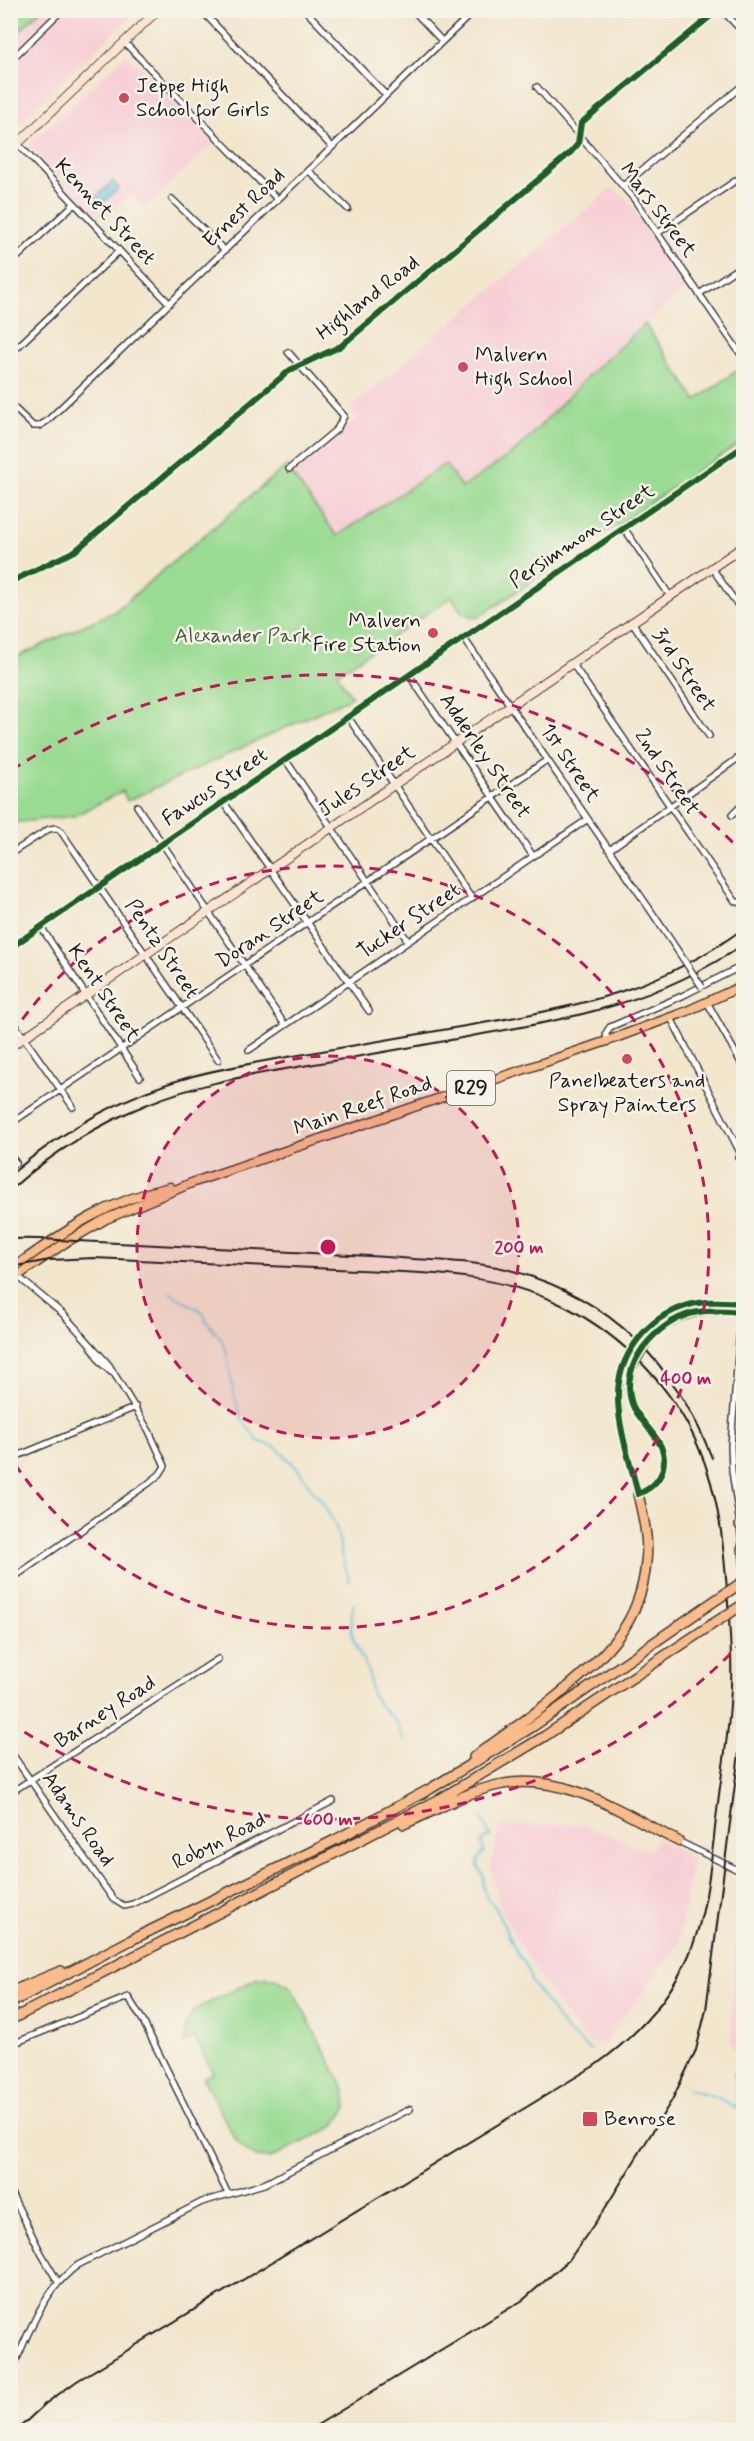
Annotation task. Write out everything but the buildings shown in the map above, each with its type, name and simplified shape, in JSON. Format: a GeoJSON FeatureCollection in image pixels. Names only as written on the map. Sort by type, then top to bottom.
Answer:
{"type":"FeatureCollection","features":[{"type":"Feature","properties":{"kind":"highway"},"geometry":{"type":"LineString","coordinates":[[335,1839],[472,1758],[568,1685],[618,1638],[636,1604],[646,1561],[646,1540],[638,1494]]}},
{"type":"Feature","properties":{"kind":"highway"},"geometry":{"type":"LineString","coordinates":[[10,2003],[430,1789],[494,1751],[744,1581]]}},
{"type":"Feature","properties":{"kind":"highway"},"geometry":{"type":"LineString","coordinates":[[10,2020],[346,1849],[492,1769],[744,1604]]}},
{"type":"Feature","properties":{"kind":"highway"},"geometry":{"type":"LineString","coordinates":[[346,1849],[479,1791],[497,1785],[526,1782],[561,1786],[586,1794],[678,1841]]}},
{"type":"Feature","properties":{"kind":"highway"},"geometry":{"type":"LineString","coordinates":[[10,1992],[131,1940]]}},
{"type":"Feature","properties":{"kind":"main road"},"geometry":{"type":"LineString","coordinates":[[10,151],[158,11]]}},
{"type":"Feature","properties":{"kind":"main road","name":"Jules Street"},"geometry":{"type":"LineString","coordinates":[[10,1047],[744,546]]}},
{"type":"Feature","properties":{"kind":"main road","name":"Main Reef Road"},"geometry":{"type":"LineString","coordinates":[[12,1274],[49,1255],[106,1219],[194,1182],[607,1041],[671,1018],[744,985]]}},
{"type":"Feature","properties":{"kind":"main road","name":"Main Reef Road"},"geometry":{"type":"LineString","coordinates":[[12,1274],[42,1247],[98,1211],[142,1193],[194,1182]]}},
{"type":"Feature","properties":{"kind":"main road"},"geometry":{"type":"LineString","coordinates":[[42,1247],[49,1255]]}},
{"type":"Feature","properties":{"kind":"street"},"geometry":{"type":"LineString","coordinates":[[10,61],[62,10]]}},
{"type":"Feature","properties":{"kind":"street"},"geometry":{"type":"LineString","coordinates":[[201,10],[332,147]]}},
{"type":"Feature","properties":{"kind":"street"},"geometry":{"type":"LineString","coordinates":[[305,10],[386,95]]}},
{"type":"Feature","properties":{"kind":"street"},"geometry":{"type":"LineString","coordinates":[[413,10],[442,41]]}},
{"type":"Feature","properties":{"kind":"street","name":"Ernest Road"},"geometry":{"type":"LineString","coordinates":[[10,404],[29,423],[36,426],[47,421],[168,302],[475,10]]}},
{"type":"Feature","properties":{"kind":"street"},"geometry":{"type":"LineString","coordinates":[[720,10],[744,33]]}},
{"type":"Feature","properties":{"kind":"street","name":"Highland Road"},"geometry":{"type":"LineString","coordinates":[[10,582],[75,551],[298,365],[341,346],[570,153],[577,146],[581,123],[720,10]]}},
{"type":"Feature","properties":{"kind":"street"},"geometry":{"type":"LineString","coordinates":[[125,43],[277,199]]}},
{"type":"Feature","properties":{"kind":"street"},"geometry":{"type":"LineString","coordinates":[[623,186],[744,84]]}},
{"type":"Feature","properties":{"kind":"street","name":"Mars Street"},"geometry":{"type":"LineString","coordinates":[[537,87],[623,186],[743,357]]}},
{"type":"Feature","properties":{"kind":"street","name":"Kennet Street"},"geometry":{"type":"LineString","coordinates":[[18,144],[118,252],[168,302]]}},
{"type":"Feature","properties":{"kind":"street"},"geometry":{"type":"LineString","coordinates":[[308,170],[348,209]]}},
{"type":"Feature","properties":{"kind":"street"},"geometry":{"type":"LineString","coordinates":[[658,233],[744,175]]}},
{"type":"Feature","properties":{"kind":"street"},"geometry":{"type":"LineString","coordinates":[[172,199],[224,250]]}},
{"type":"Feature","properties":{"kind":"street"},"geometry":{"type":"LineString","coordinates":[[10,264],[74,204]]}},
{"type":"Feature","properties":{"kind":"street"},"geometry":{"type":"LineString","coordinates":[[10,354],[118,252]]}},
{"type":"Feature","properties":{"kind":"street"},"geometry":{"type":"LineString","coordinates":[[699,294],[744,264]]}},
{"type":"Feature","properties":{"kind":"street"},"geometry":{"type":"LineString","coordinates":[[288,352],[342,412],[343,418],[337,429],[289,469]]}},
{"type":"Feature","properties":{"kind":"street","name":"Persimmon Street"},"geometry":{"type":"LineString","coordinates":[[440,654],[744,446]]}},
{"type":"Feature","properties":{"kind":"street"},"geometry":{"type":"LineString","coordinates":[[624,528],[670,596]]}},
{"type":"Feature","properties":{"kind":"street"},"geometry":{"type":"LineString","coordinates":[[712,568],[744,614]]}},
{"type":"Feature","properties":{"kind":"street","name":"3rd Street"},"geometry":{"type":"LineString","coordinates":[[632,622],[710,736]]}},
{"type":"Feature","properties":{"kind":"street","name":"1st Street"},"geometry":{"type":"LineString","coordinates":[[463,637],[702,987]]}},
{"type":"Feature","properties":{"kind":"street","name":"Fawcus Street"},"geometry":{"type":"LineString","coordinates":[[10,948],[440,654]]}},
{"type":"Feature","properties":{"kind":"street","name":"2nd Street"},"geometry":{"type":"LineString","coordinates":[[572,663],[735,901],[744,904]]}},
{"type":"Feature","properties":{"kind":"street","name":"Adderley Street"},"geometry":{"type":"LineString","coordinates":[[410,675],[533,856]]}},
{"type":"Feature","properties":{"kind":"street"},"geometry":{"type":"LineString","coordinates":[[348,717],[472,899]]}},
{"type":"Feature","properties":{"kind":"street"},"geometry":{"type":"LineString","coordinates":[[609,850],[744,754]]}},
{"type":"Feature","properties":{"kind":"street"},"geometry":{"type":"LineString","coordinates":[[285,759],[408,941]]}},
{"type":"Feature","properties":{"kind":"street","name":"Doran Street"},"geometry":{"type":"LineString","coordinates":[[10,1124],[547,760]]}},
{"type":"Feature","properties":{"kind":"street"},"geometry":{"type":"LineString","coordinates":[[223,801],[306,924],[369,1011]]}},
{"type":"Feature","properties":{"kind":"street"},"geometry":{"type":"LineString","coordinates":[[732,815],[744,803]]}},
{"type":"Feature","properties":{"kind":"street"},"geometry":{"type":"LineString","coordinates":[[137,806],[285,1025]]}},
{"type":"Feature","properties":{"kind":"street","name":"Tucker Street"},"geometry":{"type":"LineString","coordinates":[[249,1050],[588,819]]}},
{"type":"Feature","properties":{"kind":"street","name":"Pentz Street"},"geometry":{"type":"LineString","coordinates":[[10,854],[49,830],[57,828],[64,834],[218,1060]]}},
{"type":"Feature","properties":{"kind":"street","name":"Kent Street"},"geometry":{"type":"LineString","coordinates":[[41,927],[140,1077]]}},
{"type":"Feature","properties":{"kind":"street"},"geometry":{"type":"LineString","coordinates":[[607,1041],[606,1033],[610,1027],[702,987],[744,965]]}},
{"type":"Feature","properties":{"kind":"street"},"geometry":{"type":"LineString","coordinates":[[707,1002],[744,1068]]}},
{"type":"Feature","properties":{"kind":"street"},"geometry":{"type":"LineString","coordinates":[[10,1018],[73,1107]]}},
{"type":"Feature","properties":{"kind":"street"},"geometry":{"type":"LineString","coordinates":[[671,1018],[734,1145],[744,1170]]}},
{"type":"Feature","properties":{"kind":"street"},"geometry":{"type":"LineString","coordinates":[[734,1145],[744,1160]]}},
{"type":"Feature","properties":{"kind":"street"},"geometry":{"type":"LineString","coordinates":[[10,1155],[16,1163]]}},
{"type":"Feature","properties":{"kind":"street"},"geometry":{"type":"LineString","coordinates":[[10,1580],[125,1500],[160,1474],[165,1466],[136,1407],[112,1373],[109,1365],[63,1314],[12,1274]]}},
{"type":"Feature","properties":{"kind":"street"},"geometry":{"type":"LineString","coordinates":[[744,1276],[731,1445],[732,1471],[742,1526],[744,1572]]}},
{"type":"Feature","properties":{"kind":"street"},"geometry":{"type":"LineString","coordinates":[[742,1303],[711,1302],[689,1305],[661,1317],[645,1331],[625,1361],[619,1383],[618,1403],[638,1494],[656,1482],[663,1468],[664,1459],[660,1444],[633,1405],[629,1385],[633,1368],[651,1338],[669,1323],[688,1314],[717,1310],[742,1312]]}},
{"type":"Feature","properties":{"kind":"street"},"geometry":{"type":"LineString","coordinates":[[10,1459],[136,1407]]}},
{"type":"Feature","properties":{"kind":"street"},"geometry":{"type":"LineString","coordinates":[[738,1506],[744,1442]]}},
{"type":"Feature","properties":{"kind":"street","name":"Barney Road"},"geometry":{"type":"LineString","coordinates":[[10,1793],[218,1659]]}},
{"type":"Feature","properties":{"kind":"street","name":"Adams Road"},"geometry":{"type":"LineString","coordinates":[[10,1751],[119,1905]]}},
{"type":"Feature","properties":{"kind":"street","name":"Robyn Road"},"geometry":{"type":"LineString","coordinates":[[119,1905],[133,1904],[333,1801]]}},
{"type":"Feature","properties":{"kind":"street"},"geometry":{"type":"LineString","coordinates":[[678,1841],[742,1872]]}},
{"type":"Feature","properties":{"kind":"street"},"geometry":{"type":"LineString","coordinates":[[10,2045],[128,1997],[142,2019],[228,2194]]}},
{"type":"Feature","properties":{"kind":"street"},"geometry":{"type":"LineString","coordinates":[[10,2374],[42,2306],[58,2282],[78,2265],[202,2202],[264,2184],[410,2109]]}},
{"type":"Feature","properties":{"kind":"street"},"geometry":{"type":"LineString","coordinates":[[10,2191],[40,2253],[58,2282]]}},
{"type":"Feature","properties":{"kind":"shaded area"},"geometry":{"type":"Polygon","coordinates":[[[11,11],[136,11],[11,132],[11,11]]]}},
{"type":"Feature","properties":{"kind":"shaded area","name":"Jeppe High School for Girls"},"geometry":{"type":"Polygon","coordinates":[[[127,54],[213,143],[144,209],[130,194],[101,220],[28,145],[127,54]]]}},
{"type":"Feature","properties":{"kind":"shaded area","name":"Malvern High School"},"geometry":{"type":"Polygon","coordinates":[[[612,188],[626,198],[685,290],[589,375],[518,449],[461,488],[445,464],[336,536],[291,473],[358,418],[349,409],[612,188]]]}},
{"type":"Feature","properties":{"kind":"shaded area"},"geometry":{"type":"Polygon","coordinates":[[[581,1824],[649,1852],[657,1838],[693,1857],[678,1945],[604,2043],[592,2045],[560,2009],[515,1937],[500,1906],[490,1867],[501,1826],[581,1824]]]}},
{"type":"Feature","properties":{"kind":"shaded area"},"geometry":{"type":"Polygon","coordinates":[[[737,1909],[744,1910],[743,2065],[730,2041],[737,1909]]]}},
{"type":"Feature","properties":{"kind":"green space"},"geometry":{"type":"Polygon","coordinates":[[[11,10],[40,10],[40,11],[11,39],[11,10]]]}},
{"type":"Feature","properties":{"kind":"green space","name":"Alexander Park"},"geometry":{"type":"Polygon","coordinates":[[[645,324],[696,400],[742,367],[743,441],[477,618],[462,613],[452,597],[337,674],[352,697],[127,801],[123,791],[74,816],[11,823],[10,660],[115,611],[286,466],[337,536],[445,464],[462,488],[518,449],[589,375],[645,324]]]}},
{"type":"Feature","properties":{"kind":"green space"},"geometry":{"type":"Polygon","coordinates":[[[258,1978],[274,1978],[291,1987],[345,2090],[347,2107],[334,2127],[270,2158],[256,2157],[247,2153],[235,2139],[203,2078],[213,2073],[194,2037],[184,2042],[186,2026],[194,2010],[258,1978]]]}},
{"type":"Feature","properties":{"kind":"water"},"geometry":{"type":"Polygon","coordinates":[[[113,181],[119,188],[101,205],[95,198],[113,181]]]}},
{"type":"Feature","properties":{"kind":"waterway"},"geometry":{"type":"LineString","coordinates":[[170,1293],[203,1312],[206,1321],[221,1339],[226,1351],[241,1418],[258,1441],[277,1448],[298,1469],[322,1501],[337,1529],[342,1558],[350,1581]]}},
{"type":"Feature","properties":{"kind":"waterway"},"geometry":{"type":"LineString","coordinates":[[354,1604],[351,1631],[368,1672],[373,1696],[394,1720],[403,1741]]}},
{"type":"Feature","properties":{"kind":"waterway"},"geometry":{"type":"LineString","coordinates":[[482,1818],[490,1836],[481,1842],[484,1851],[479,1858],[478,1866],[484,1877],[483,1886],[487,1898],[495,1907],[518,1955],[525,1963],[531,1981],[567,2032],[591,2050]]}},
{"type":"Feature","properties":{"kind":"waterway"},"geometry":{"type":"LineString","coordinates":[[734,2073],[737,2091],[736,2106]]}},
{"type":"Feature","properties":{"kind":"waterway"},"geometry":{"type":"LineString","coordinates":[[687,2089],[717,2098],[744,2114]]}},
{"type":"Feature","properties":{"kind":"railway"},"geometry":{"type":"LineString","coordinates":[[10,1175],[52,1143],[96,1115],[168,1084],[241,1065],[519,1017],[587,1002],[620,992],[682,966],[744,928]]}},
{"type":"Feature","properties":{"kind":"railway"},"geometry":{"type":"LineString","coordinates":[[10,1190],[58,1152],[93,1131],[129,1112],[166,1097],[241,1077],[579,1015],[646,995],[679,981],[744,944]]}},
{"type":"Feature","properties":{"kind":"railway"},"geometry":{"type":"LineString","coordinates":[[10,1239],[439,1260],[478,1264],[517,1272],[551,1284],[583,1300],[637,1341],[660,1366],[680,1394],[712,1458]]}},
{"type":"Feature","properties":{"kind":"railway"},"geometry":{"type":"LineString","coordinates":[[10,1267],[50,1260],[94,1258],[424,1273],[511,1286],[566,1307],[607,1333],[644,1365],[674,1403],[698,1446],[711,1484],[720,1523],[731,1666],[728,1731],[711,1866],[701,1920],[681,1972],[661,2003],[636,2031],[594,2066],[77,2381],[45,2404],[17,2430]]}},
{"type":"Feature","properties":{"kind":"railway"},"geometry":{"type":"LineString","coordinates":[[309,2430],[523,2300],[569,2260],[604,2210],[672,2100],[696,2050],[706,2010],[739,1753],[738,1693]]}},
{"type":"Feature","properties":{"kind":"cycle path"},"geometry":{"type":"LineString","coordinates":[[10,582],[75,551],[290,370],[341,346],[570,153],[578,144],[581,123],[718,10]]}},
{"type":"Feature","properties":{"kind":"cycle path"},"geometry":{"type":"LineString","coordinates":[[10,948],[744,446]]}},
{"type":"Feature","properties":{"kind":"cycle path"},"geometry":{"type":"LineString","coordinates":[[744,1303],[703,1302],[674,1310],[660,1318],[648,1329],[637,1340],[629,1354],[622,1369],[618,1400],[623,1436],[638,1494],[657,1481],[664,1459],[656,1437],[632,1404],[629,1389],[636,1360],[654,1335],[679,1318],[706,1311],[744,1312]]}},
{"type":"Feature","properties":{"kind":"place","name":"Jeppe High School for Girls"},"geometry":{"type":"Point","coordinates":[124,98]}},
{"type":"Feature","properties":{"kind":"place","name":"Malvern High School"},"geometry":{"type":"Point","coordinates":[463,367]}},
{"type":"Feature","properties":{"kind":"place","name":"Malvern Fire Station"},"geometry":{"type":"Point","coordinates":[433,633]}},
{"type":"Feature","properties":{"kind":"place","name":"Panelbeaters and Spray Painters"},"geometry":{"type":"Point","coordinates":[627,1059]}},
{"type":"Feature","properties":{"kind":"place","name":"Benrose"},"geometry":{"type":"Point","coordinates":[590,2119]}}]}
